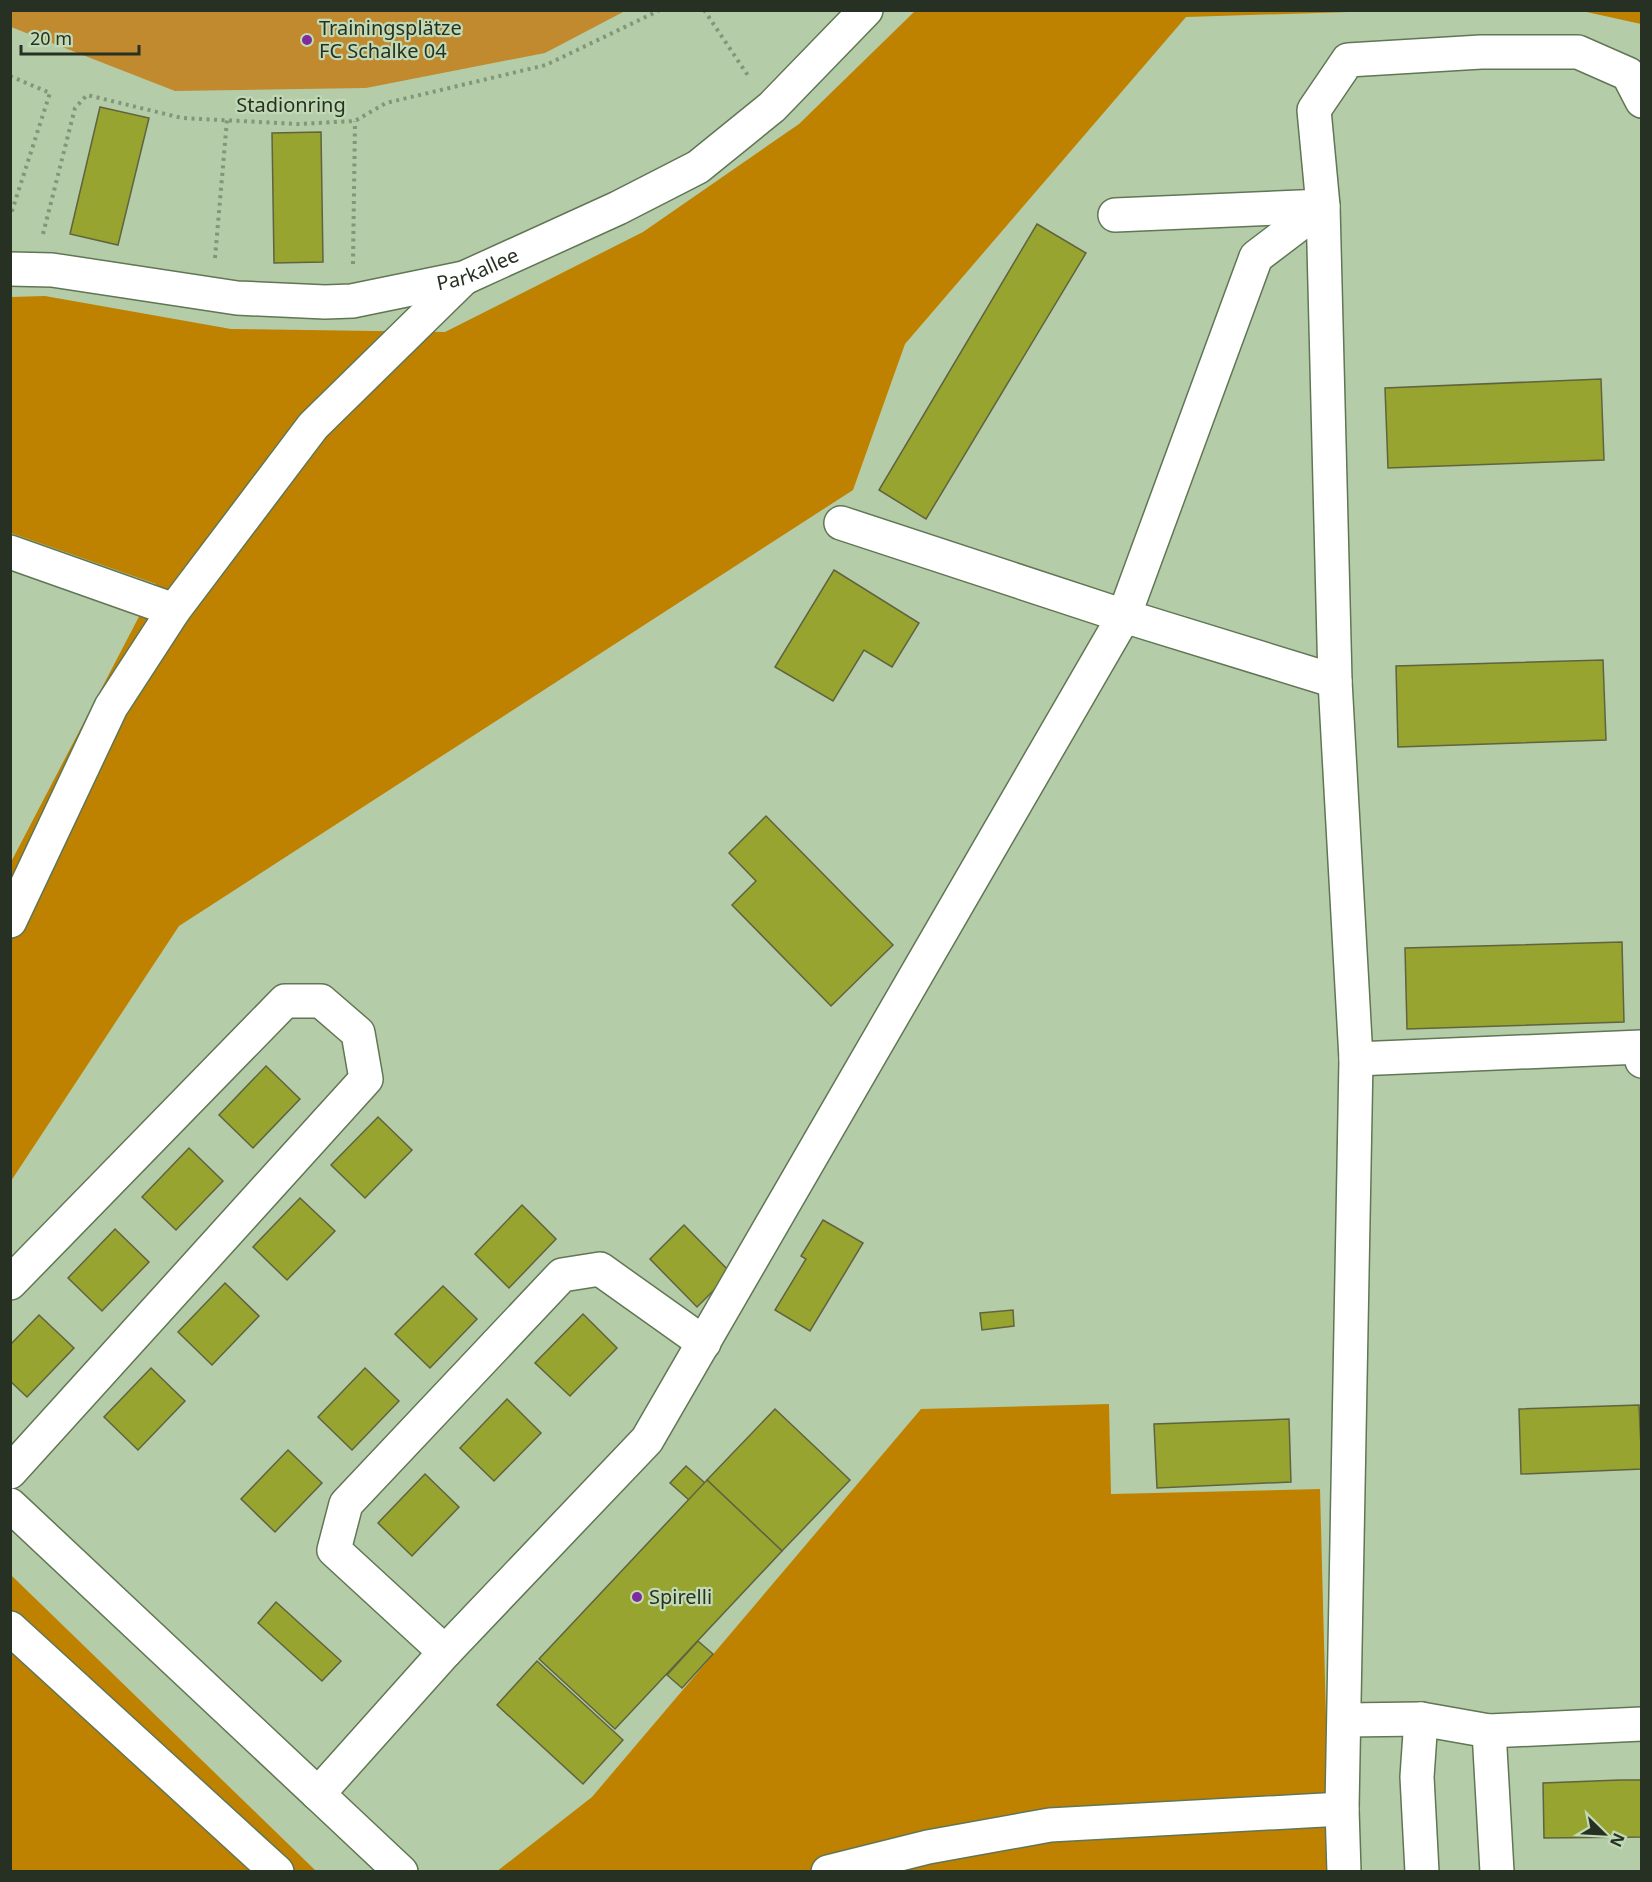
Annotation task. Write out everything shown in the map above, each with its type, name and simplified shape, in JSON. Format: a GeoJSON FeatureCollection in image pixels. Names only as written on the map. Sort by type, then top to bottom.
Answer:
{"type":"FeatureCollection","features":[{"type":"Feature","properties":{"kind":"street","name":"Parkallee"},"geometry":{"type":"LineString","coordinates":[[22,269],[237,298],[352,301],[464,278],[618,208],[699,167],[772,106],[866,10]]}},
{"type":"Feature","properties":{"kind":"street"},"geometry":{"type":"LineString","coordinates":[[1344,1872],[1342,1809],[1346,1720],[1356,1059],[1335,681],[1323,206],[1314,110],[1348,60],[1481,52],[1578,52],[1628,74],[1641,101]]}},
{"type":"Feature","properties":{"kind":"street"},"geometry":{"type":"LineString","coordinates":[[1115,215],[1323,206]]}},
{"type":"Feature","properties":{"kind":"street"},"geometry":{"type":"LineString","coordinates":[[318,1794],[445,1652],[647,1440],[1124,616],[1256,257],[1323,206]]}},
{"type":"Feature","properties":{"kind":"street"},"geometry":{"type":"LineString","coordinates":[[10,921],[111,707],[174,610],[313,426],[464,278]]}},
{"type":"Feature","properties":{"kind":"street"},"geometry":{"type":"LineString","coordinates":[[841,523],[1124,616],[1335,681]]}},
{"type":"Feature","properties":{"kind":"street"},"geometry":{"type":"LineString","coordinates":[[10,552],[174,610]]}},
{"type":"Feature","properties":{"kind":"street"},"geometry":{"type":"LineString","coordinates":[[10,1283],[285,1001],[321,1001],[358,1034],[366,1079],[10,1472]]}},
{"type":"Feature","properties":{"kind":"street"},"geometry":{"type":"LineString","coordinates":[[1356,1059],[1641,1047],[1641,1061]]}},
{"type":"Feature","properties":{"kind":"street"},"geometry":{"type":"LineString","coordinates":[[445,1652],[334,1550],[346,1504],[562,1275],[600,1269],[704,1343]]}},
{"type":"Feature","properties":{"kind":"street"},"geometry":{"type":"LineString","coordinates":[[10,1505],[402,1872]]}},
{"type":"Feature","properties":{"kind":"street"},"geometry":{"type":"LineString","coordinates":[[10,1628],[277,1872]]}},
{"type":"Feature","properties":{"kind":"street"},"geometry":{"type":"LineString","coordinates":[[1346,1720],[1421,1719],[1489,1731],[1641,1724]]}},
{"type":"Feature","properties":{"kind":"street"},"geometry":{"type":"LineString","coordinates":[[1421,1719],[1417,1777],[1422,1872]]}},
{"type":"Feature","properties":{"kind":"street"},"geometry":{"type":"LineString","coordinates":[[1489,1731],[1497,1872]]}},
{"type":"Feature","properties":{"kind":"street"},"geometry":{"type":"LineString","coordinates":[[828,1872],[928,1848],[1050,1825],[1342,1809]]}},
{"type":"Feature","properties":{"kind":"path","name":"Stadionring"},"geometry":{"type":"LineString","coordinates":[[22,269],[75,108],[87,95],[182,117],[298,124],[354,121],[386,103],[546,65],[660,10]]}},
{"type":"Feature","properties":{"kind":"path"},"geometry":{"type":"LineString","coordinates":[[704,10],[772,106]]}},
{"type":"Feature","properties":{"kind":"path"},"geometry":{"type":"LineString","coordinates":[[10,76],[50,93],[10,217]]}},
{"type":"Feature","properties":{"kind":"path"},"geometry":{"type":"LineString","coordinates":[[216,252],[227,120]]}},
{"type":"Feature","properties":{"kind":"path"},"geometry":{"type":"LineString","coordinates":[[352,301],[354,121]]}},
{"type":"Feature","properties":{"kind":"shaded area","name":"Trainingsplätze FC Schalke 04"},"geometry":{"type":"Polygon","coordinates":[[[10,11],[625,11],[545,53],[366,88],[175,91],[11,27],[10,11]]]}},
{"type":"Feature","properties":{"kind":"shaded area"},"geometry":{"type":"Polygon","coordinates":[[[915,11],[1381,11],[1186,17],[905,344],[853,490],[179,926],[11,1181],[11,862],[156,584],[11,533],[11,297],[45,296],[231,329],[445,332],[643,232],[799,124],[915,11]]]}},
{"type":"Feature","properties":{"kind":"shaded area"},"geometry":{"type":"Polygon","coordinates":[[[1582,11],[1641,11],[1641,24],[1582,11]]]}},
{"type":"Feature","properties":{"kind":"shaded area"},"geometry":{"type":"Polygon","coordinates":[[[1109,1404],[1111,1494],[1320,1489],[1330,1871],[496,1872],[592,1797],[921,1409],[1109,1404]]]}},
{"type":"Feature","properties":{"kind":"shaded area"},"geometry":{"type":"Polygon","coordinates":[[[11,1575],[316,1871],[11,1871],[11,1575]]]}},
{"type":"Feature","properties":{"kind":"building"},"geometry":{"type":"Polygon","coordinates":[[[100,107],[149,118],[118,245],[70,234],[100,107]]]}},
{"type":"Feature","properties":{"kind":"building"},"geometry":{"type":"Polygon","coordinates":[[[321,132],[323,262],[274,263],[272,133],[321,132]]]}},
{"type":"Feature","properties":{"kind":"building"},"geometry":{"type":"Polygon","coordinates":[[[1037,224],[1086,253],[926,519],[879,490],[1037,224]]]}},
{"type":"Feature","properties":{"kind":"building"},"geometry":{"type":"Polygon","coordinates":[[[1601,379],[1604,460],[1388,468],[1385,388],[1601,379]]]}},
{"type":"Feature","properties":{"kind":"building"},"geometry":{"type":"Polygon","coordinates":[[[834,570],[919,623],[892,667],[864,650],[833,701],[775,667],[834,570]]]}},
{"type":"Feature","properties":{"kind":"building"},"geometry":{"type":"Polygon","coordinates":[[[1603,660],[1606,740],[1398,747],[1396,666],[1603,660]]]}},
{"type":"Feature","properties":{"kind":"building"},"geometry":{"type":"Polygon","coordinates":[[[766,816],[893,945],[831,1006],[732,905],[756,881],[729,853],[766,816]]]}},
{"type":"Feature","properties":{"kind":"building"},"geometry":{"type":"Polygon","coordinates":[[[1622,942],[1624,1022],[1407,1029],[1405,948],[1622,942]]]}},
{"type":"Feature","properties":{"kind":"building"},"geometry":{"type":"Polygon","coordinates":[[[266,1066],[300,1099],[253,1148],[219,1115],[266,1066]]]}},
{"type":"Feature","properties":{"kind":"building"},"geometry":{"type":"Polygon","coordinates":[[[378,1117],[412,1150],[365,1198],[331,1165],[378,1117]]]}},
{"type":"Feature","properties":{"kind":"building"},"geometry":{"type":"Polygon","coordinates":[[[189,1148],[223,1181],[176,1230],[142,1197],[189,1148]]]}},
{"type":"Feature","properties":{"kind":"building"},"geometry":{"type":"Polygon","coordinates":[[[300,1198],[335,1231],[287,1280],[253,1247],[300,1198]]]}},
{"type":"Feature","properties":{"kind":"building"},"geometry":{"type":"Polygon","coordinates":[[[522,1205],[556,1239],[509,1288],[475,1254],[522,1205]]]}},
{"type":"Feature","properties":{"kind":"building"},"geometry":{"type":"Polygon","coordinates":[[[823,1220],[863,1243],[810,1331],[775,1310],[806,1259],[801,1256],[823,1220]]]}},
{"type":"Feature","properties":{"kind":"building"},"geometry":{"type":"Polygon","coordinates":[[[684,1225],[731,1273],[697,1307],[650,1259],[684,1225]]]}},
{"type":"Feature","properties":{"kind":"building"},"geometry":{"type":"Polygon","coordinates":[[[115,1229],[149,1262],[102,1311],[68,1278],[115,1229]]]}},
{"type":"Feature","properties":{"kind":"building"},"geometry":{"type":"Polygon","coordinates":[[[225,1283],[259,1316],[212,1365],[178,1332],[225,1283]]]}},
{"type":"Feature","properties":{"kind":"building"},"geometry":{"type":"Polygon","coordinates":[[[443,1286],[477,1319],[430,1368],[395,1334],[443,1286]]]}},
{"type":"Feature","properties":{"kind":"building"},"geometry":{"type":"Polygon","coordinates":[[[1013,1310],[1014,1326],[982,1330],[980,1313],[1013,1310]]]}},
{"type":"Feature","properties":{"kind":"building"},"geometry":{"type":"Polygon","coordinates":[[[583,1314],[617,1348],[570,1396],[535,1363],[583,1314]]]}},
{"type":"Feature","properties":{"kind":"building"},"geometry":{"type":"Polygon","coordinates":[[[39,1315],[74,1348],[27,1397],[10,1381],[10,1345],[39,1315]]]}},
{"type":"Feature","properties":{"kind":"building"},"geometry":{"type":"Polygon","coordinates":[[[151,1368],[185,1401],[138,1450],[104,1417],[151,1368]]]}},
{"type":"Feature","properties":{"kind":"building"},"geometry":{"type":"Polygon","coordinates":[[[365,1368],[399,1401],[352,1450],[318,1417],[365,1368]]]}},
{"type":"Feature","properties":{"kind":"building"},"geometry":{"type":"Polygon","coordinates":[[[507,1399],[541,1433],[494,1481],[460,1448],[507,1399]]]}},
{"type":"Feature","properties":{"kind":"building"},"geometry":{"type":"Polygon","coordinates":[[[1639,1405],[1642,1469],[1521,1474],[1519,1409],[1639,1405]]]}},
{"type":"Feature","properties":{"kind":"building"},"geometry":{"type":"Polygon","coordinates":[[[775,1409],[850,1480],[782,1551],[707,1480],[775,1409]]]}},
{"type":"Feature","properties":{"kind":"building"},"geometry":{"type":"Polygon","coordinates":[[[1289,1419],[1291,1482],[1157,1488],[1154,1424],[1289,1419]]]}},
{"type":"Feature","properties":{"kind":"building"},"geometry":{"type":"Polygon","coordinates":[[[288,1450],[322,1483],[275,1532],[241,1499],[288,1450]]]}},
{"type":"Feature","properties":{"kind":"building"},"geometry":{"type":"Polygon","coordinates":[[[686,1466],[705,1483],[689,1500],[670,1483],[686,1466]]]}},
{"type":"Feature","properties":{"kind":"building"},"geometry":{"type":"Polygon","coordinates":[[[425,1474],[459,1507],[412,1556],[378,1523],[425,1474]]]}},
{"type":"Feature","properties":{"kind":"building"},"geometry":{"type":"Polygon","coordinates":[[[707,1480],[782,1551],[615,1729],[539,1659],[707,1480]]]}},
{"type":"Feature","properties":{"kind":"building"},"geometry":{"type":"Polygon","coordinates":[[[276,1602],[341,1661],[322,1681],[258,1623],[276,1602]]]}},
{"type":"Feature","properties":{"kind":"building"},"geometry":{"type":"Polygon","coordinates":[[[698,1641],[713,1654],[682,1688],[667,1675],[698,1641]]]}},
{"type":"Feature","properties":{"kind":"building"},"geometry":{"type":"Polygon","coordinates":[[[537,1661],[623,1740],[583,1784],[497,1705],[537,1661]]]}},
{"type":"Feature","properties":{"kind":"building"},"geometry":{"type":"Polygon","coordinates":[[[1642,1780],[1642,1837],[1544,1838],[1543,1783],[1642,1780]]]}},
{"type":"Feature","properties":{"kind":"place","name":"Trainingsplätze FC Schalke 04"},"geometry":{"type":"Point","coordinates":[307,40]}},
{"type":"Feature","properties":{"kind":"place","name":"Spirelli"},"geometry":{"type":"Point","coordinates":[637,1597]}}]}
